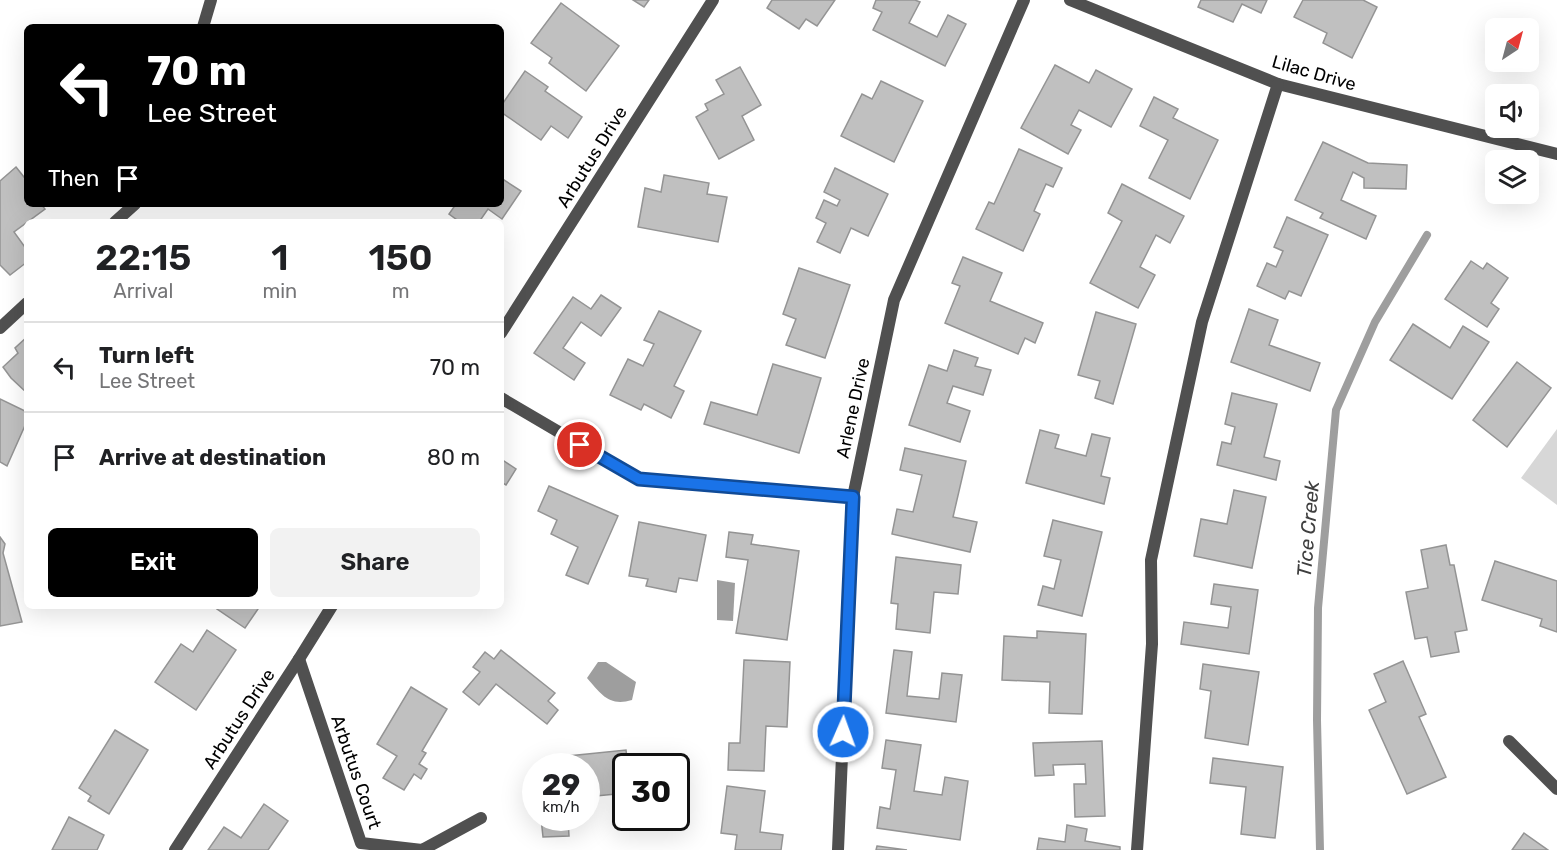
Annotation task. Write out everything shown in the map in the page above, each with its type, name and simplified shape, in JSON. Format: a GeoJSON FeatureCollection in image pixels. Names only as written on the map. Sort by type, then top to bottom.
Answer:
{"type":"FeatureCollection","features":[{"type":"Feature","properties":{"kind":"street"},"geometry":{"type":"LineString","coordinates":[[204,24],[211,0]]}},
{"type":"Feature","properties":{"kind":"street","name":"Arbutus Drive"},"geometry":{"type":"LineString","coordinates":[[504,328],[713,0]]}},
{"type":"Feature","properties":{"kind":"street","name":"Arlene Drive"},"geometry":{"type":"LineString","coordinates":[[838,850],[853,497],[894,300],[1024,0]]}},
{"type":"Feature","properties":{"kind":"street","name":"Lilac Drive"},"geometry":{"type":"LineString","coordinates":[[1070,0],[1278,84],[1557,154]]}},
{"type":"Feature","properties":{"kind":"street"},"geometry":{"type":"LineString","coordinates":[[1137,850],[1152,644],[1151,560],[1202,321],[1278,84]]}},
{"type":"Feature","properties":{"kind":"street"},"geometry":{"type":"LineString","coordinates":[[118,219],[132,207]]}},
{"type":"Feature","properties":{"kind":"street"},"geometry":{"type":"LineString","coordinates":[[0,328],[24,306]]}},
{"type":"Feature","properties":{"kind":"street"},"geometry":{"type":"LineString","coordinates":[[504,400],[639,479],[853,497]]}},
{"type":"Feature","properties":{"kind":"street","name":"Arbutus Drive"},"geometry":{"type":"LineString","coordinates":[[175,850],[330,609]]}},
{"type":"Feature","properties":{"kind":"street","name":"Arbutus Court"},"geometry":{"type":"LineString","coordinates":[[299,659],[362,843],[422,849],[481,818]]}},
{"type":"Feature","properties":{"kind":"street"},"geometry":{"type":"LineString","coordinates":[[1509,741],[1557,789]]}},
{"type":"Feature","properties":{"kind":"shaded area"},"geometry":{"type":"Polygon","coordinates":[[[1557,429],[1557,505],[1521,478],[1557,429]]]}},
{"type":"Feature","properties":{"kind":"shaded area"},"geometry":{"type":"Polygon","coordinates":[[[717,580],[735,583],[733,621],[717,620],[717,580]]]}},
{"type":"Feature","properties":{"kind":"shaded area"},"geometry":{"type":"Polygon","coordinates":[[[598,662],[606,662],[636,682],[632,700],[617,702],[606,698],[587,678],[598,662]]]}},
{"type":"Feature","properties":{"kind":"building"},"geometry":{"type":"Polygon","coordinates":[[[633,0],[649,0],[644,7],[633,0]]]}},
{"type":"Feature","properties":{"kind":"building"},"geometry":{"type":"Polygon","coordinates":[[[772,0],[835,0],[817,26],[806,19],[799,29],[767,8],[772,0]]]}},
{"type":"Feature","properties":{"kind":"building"},"geometry":{"type":"Polygon","coordinates":[[[876,0],[920,2],[909,23],[937,37],[948,15],[966,24],[945,66],[873,30],[882,12],[873,8],[876,0]]]}},
{"type":"Feature","properties":{"kind":"building"},"geometry":{"type":"Polygon","coordinates":[[[1201,0],[1267,0],[1261,13],[1242,4],[1233,22],[1198,7],[1201,0]]]}},
{"type":"Feature","properties":{"kind":"building"},"geometry":{"type":"Polygon","coordinates":[[[1303,0],[1363,0],[1377,7],[1352,58],[1323,43],[1327,33],[1294,17],[1303,0]]]}},
{"type":"Feature","properties":{"kind":"building"},"geometry":{"type":"Polygon","coordinates":[[[561,3],[619,46],[586,91],[549,63],[552,58],[531,43],[561,3]]]}},
{"type":"Feature","properties":{"kind":"building"},"geometry":{"type":"Polygon","coordinates":[[[1055,65],[1089,83],[1096,70],[1132,89],[1111,127],[1079,110],[1071,125],[1081,130],[1068,154],[1021,128],[1055,65]]]}},
{"type":"Feature","properties":{"kind":"building"},"geometry":{"type":"Polygon","coordinates":[[[740,67],[761,105],[742,116],[754,140],[719,159],[696,117],[708,110],[705,104],[724,94],[716,80],[740,67]]]}},
{"type":"Feature","properties":{"kind":"building"},"geometry":{"type":"Polygon","coordinates":[[[525,71],[548,87],[545,91],[582,117],[568,138],[551,126],[541,140],[504,114],[504,102],[525,71]]]}},
{"type":"Feature","properties":{"kind":"building"},"geometry":{"type":"Polygon","coordinates":[[[881,81],[923,101],[894,162],[841,136],[862,94],[872,99],[881,81]]]}},
{"type":"Feature","properties":{"kind":"building"},"geometry":{"type":"Polygon","coordinates":[[[1154,97],[1178,109],[1173,118],[1218,140],[1190,199],[1149,178],[1168,140],[1140,126],[1154,97]]]}},
{"type":"Feature","properties":{"kind":"building"},"geometry":{"type":"Polygon","coordinates":[[[1323,142],[1368,163],[1407,165],[1406,189],[1364,188],[1364,178],[1353,172],[1341,200],[1376,216],[1366,239],[1320,218],[1323,213],[1295,200],[1323,142]]]}},
{"type":"Feature","properties":{"kind":"building"},"geometry":{"type":"Polygon","coordinates":[[[1019,149],[1062,168],[1053,187],[1046,184],[1034,211],[1040,214],[1023,251],[976,229],[989,202],[994,204],[1019,149]]]}},
{"type":"Feature","properties":{"kind":"building"},"geometry":{"type":"Polygon","coordinates":[[[16,167],[24,177],[24,207],[43,207],[45,209],[32,219],[24,219],[24,225],[14,232],[24,246],[24,264],[10,275],[0,265],[0,181],[16,167]]]}},
{"type":"Feature","properties":{"kind":"building"},"geometry":{"type":"Polygon","coordinates":[[[835,168],[888,194],[868,236],[851,228],[840,253],[817,242],[826,223],[816,218],[824,200],[837,206],[840,200],[824,192],[835,168]]]}},
{"type":"Feature","properties":{"kind":"building"},"geometry":{"type":"Polygon","coordinates":[[[664,175],[709,183],[707,194],[727,197],[718,242],[638,227],[645,188],[661,192],[664,175]]]}},
{"type":"Feature","properties":{"kind":"building"},"geometry":{"type":"Polygon","coordinates":[[[504,180],[521,191],[502,219],[488,209],[481,219],[456,219],[449,214],[454,207],[504,207],[504,180]]]}},
{"type":"Feature","properties":{"kind":"building"},"geometry":{"type":"Polygon","coordinates":[[[1122,184],[1184,216],[1170,243],[1156,235],[1140,267],[1155,275],[1138,308],[1090,283],[1122,221],[1108,213],[1122,184]]]}},
{"type":"Feature","properties":{"kind":"building"},"geometry":{"type":"Polygon","coordinates":[[[1287,217],[1328,235],[1301,296],[1289,291],[1285,299],[1257,286],[1267,263],[1276,267],[1283,251],[1274,247],[1287,217]]]}},
{"type":"Feature","properties":{"kind":"building"},"geometry":{"type":"Polygon","coordinates":[[[963,257],[1002,273],[990,301],[1043,323],[1035,343],[1025,338],[1018,354],[945,323],[960,286],[952,283],[963,257]]]}},
{"type":"Feature","properties":{"kind":"building"},"geometry":{"type":"Polygon","coordinates":[[[1471,261],[1483,269],[1487,263],[1508,278],[1491,303],[1499,309],[1487,327],[1445,299],[1471,261]]]}},
{"type":"Feature","properties":{"kind":"building"},"geometry":{"type":"Polygon","coordinates":[[[799,268],[850,285],[825,358],[786,345],[796,319],[783,314],[799,268]]]}},
{"type":"Feature","properties":{"kind":"building"},"geometry":{"type":"Polygon","coordinates":[[[601,295],[621,308],[601,336],[581,322],[563,348],[585,363],[574,380],[534,353],[573,297],[591,309],[601,295]]]}},
{"type":"Feature","properties":{"kind":"building"},"geometry":{"type":"Polygon","coordinates":[[[1249,309],[1278,320],[1269,345],[1320,363],[1310,391],[1231,362],[1249,309]]]}},
{"type":"Feature","properties":{"kind":"building"},"geometry":{"type":"Polygon","coordinates":[[[659,311],[701,331],[674,386],[684,391],[671,418],[644,404],[641,410],[610,395],[628,359],[643,366],[654,344],[644,340],[659,311]]]}},
{"type":"Feature","properties":{"kind":"building"},"geometry":{"type":"Polygon","coordinates":[[[1096,312],[1136,324],[1113,404],[1095,398],[1100,381],[1078,375],[1096,312]]]}},
{"type":"Feature","properties":{"kind":"building"},"geometry":{"type":"Polygon","coordinates":[[[1413,324],[1450,348],[1463,326],[1489,342],[1452,399],[1390,360],[1413,324]]]}},
{"type":"Feature","properties":{"kind":"building"},"geometry":{"type":"Polygon","coordinates":[[[24,340],[24,390],[3,367],[18,353],[15,348],[24,340]]]}},
{"type":"Feature","properties":{"kind":"building"},"geometry":{"type":"Polygon","coordinates":[[[954,350],[978,358],[975,366],[991,370],[983,395],[953,386],[947,403],[970,411],[960,442],[909,425],[929,365],[947,371],[954,350]]]}},
{"type":"Feature","properties":{"kind":"building"},"geometry":{"type":"Polygon","coordinates":[[[1517,362],[1551,388],[1507,447],[1473,420],[1517,362]]]}},
{"type":"Feature","properties":{"kind":"building"},"geometry":{"type":"Polygon","coordinates":[[[773,364],[821,378],[799,453],[704,424],[711,402],[757,415],[773,364]]]}},
{"type":"Feature","properties":{"kind":"building"},"geometry":{"type":"Polygon","coordinates":[[[1232,393],[1277,404],[1264,457],[1280,461],[1276,480],[1217,465],[1222,442],[1231,444],[1235,427],[1225,424],[1232,393]]]}},
{"type":"Feature","properties":{"kind":"building"},"geometry":{"type":"Polygon","coordinates":[[[0,399],[24,411],[24,428],[7,466],[0,462],[0,399]]]}},
{"type":"Feature","properties":{"kind":"building"},"geometry":{"type":"Polygon","coordinates":[[[1040,430],[1059,435],[1055,448],[1086,456],[1092,434],[1110,438],[1101,476],[1110,478],[1104,504],[1026,483],[1040,430]]]}},
{"type":"Feature","properties":{"kind":"building"},"geometry":{"type":"Polygon","coordinates":[[[905,448],[966,461],[953,517],[977,522],[970,552],[892,534],[897,509],[913,512],[922,475],[900,470],[905,448]]]}},
{"type":"Feature","properties":{"kind":"building"},"geometry":{"type":"Polygon","coordinates":[[[504,461],[516,469],[506,485],[504,484],[504,461]]]}},
{"type":"Feature","properties":{"kind":"building"},"geometry":{"type":"Polygon","coordinates":[[[549,486],[618,516],[588,584],[566,575],[578,547],[551,534],[557,520],[538,511],[549,486]]]}},
{"type":"Feature","properties":{"kind":"building"},"geometry":{"type":"Polygon","coordinates":[[[1234,490],[1266,497],[1252,568],[1194,556],[1201,519],[1227,524],[1234,490]]]}},
{"type":"Feature","properties":{"kind":"building"},"geometry":{"type":"Polygon","coordinates":[[[1053,520],[1102,532],[1082,616],[1038,605],[1043,586],[1054,589],[1061,560],[1044,556],[1053,520]]]}},
{"type":"Feature","properties":{"kind":"building"},"geometry":{"type":"Polygon","coordinates":[[[639,522],[706,535],[697,581],[679,578],[676,592],[646,586],[648,579],[629,576],[639,522]]]}},
{"type":"Feature","properties":{"kind":"building"},"geometry":{"type":"Polygon","coordinates":[[[729,532],[753,535],[751,544],[799,551],[787,640],[736,633],[748,560],[726,557],[729,532]]]}},
{"type":"Feature","properties":{"kind":"building"},"geometry":{"type":"Polygon","coordinates":[[[0,537],[5,544],[3,553],[22,622],[0,626],[0,537]]]}},
{"type":"Feature","properties":{"kind":"building"},"geometry":{"type":"Polygon","coordinates":[[[1446,545],[1450,565],[1454,565],[1467,630],[1455,632],[1459,652],[1431,657],[1427,637],[1415,639],[1406,592],[1428,588],[1421,550],[1446,545]]]}},
{"type":"Feature","properties":{"kind":"building"},"geometry":{"type":"Polygon","coordinates":[[[896,557],[961,565],[958,594],[934,592],[930,633],[896,629],[898,604],[891,603],[896,557]]]}},
{"type":"Feature","properties":{"kind":"building"},"geometry":{"type":"Polygon","coordinates":[[[1495,561],[1557,581],[1557,632],[1540,626],[1542,619],[1482,600],[1495,561]]]}},
{"type":"Feature","properties":{"kind":"building"},"geometry":{"type":"Polygon","coordinates":[[[1214,584],[1258,590],[1249,654],[1181,644],[1184,622],[1228,628],[1231,607],[1211,604],[1214,584]]]}},
{"type":"Feature","properties":{"kind":"building"},"geometry":{"type":"Polygon","coordinates":[[[217,609],[258,609],[245,628],[217,609]]]}},
{"type":"Feature","properties":{"kind":"building"},"geometry":{"type":"Polygon","coordinates":[[[207,630],[236,650],[196,710],[155,682],[181,644],[193,652],[207,630]]]}},
{"type":"Feature","properties":{"kind":"building"},"geometry":{"type":"Polygon","coordinates":[[[1037,631],[1086,634],[1082,714],[1049,713],[1050,682],[1002,680],[1004,636],[1037,638],[1037,631]]]}},
{"type":"Feature","properties":{"kind":"building"},"geometry":{"type":"Polygon","coordinates":[[[501,650],[555,693],[548,701],[558,710],[547,724],[496,684],[479,705],[463,692],[480,672],[473,667],[485,652],[494,659],[501,650]]]}},
{"type":"Feature","properties":{"kind":"building"},"geometry":{"type":"Polygon","coordinates":[[[894,650],[912,652],[907,696],[939,699],[942,673],[962,675],[956,722],[886,713],[894,650]]]}},
{"type":"Feature","properties":{"kind":"building"},"geometry":{"type":"Polygon","coordinates":[[[744,660],[790,662],[787,727],[766,726],[764,771],[728,770],[729,743],[740,743],[744,660]]]}},
{"type":"Feature","properties":{"kind":"building"},"geometry":{"type":"Polygon","coordinates":[[[1403,661],[1426,714],[1419,717],[1446,777],[1407,794],[1369,710],[1386,702],[1374,674],[1403,661]]]}},
{"type":"Feature","properties":{"kind":"building"},"geometry":{"type":"Polygon","coordinates":[[[1203,664],[1259,672],[1248,745],[1205,738],[1211,691],[1200,689],[1203,664]]]}},
{"type":"Feature","properties":{"kind":"building"},"geometry":{"type":"Polygon","coordinates":[[[411,687],[447,709],[422,751],[426,753],[419,764],[427,769],[421,779],[414,774],[404,790],[383,778],[397,756],[377,744],[411,687]]]}},
{"type":"Feature","properties":{"kind":"building"},"geometry":{"type":"Polygon","coordinates":[[[115,730],[148,750],[109,814],[88,801],[91,796],[79,788],[115,730]]]}},
{"type":"Feature","properties":{"kind":"building"},"geometry":{"type":"Polygon","coordinates":[[[886,740],[921,745],[914,791],[942,795],[945,777],[968,781],[960,840],[877,828],[880,807],[890,809],[896,770],[882,768],[886,740]]]}},
{"type":"Feature","properties":{"kind":"building"},"geometry":{"type":"Polygon","coordinates":[[[1102,741],[1105,816],[1075,817],[1074,784],[1086,784],[1085,764],[1053,765],[1054,775],[1035,776],[1033,743],[1102,741]]]}},
{"type":"Feature","properties":{"kind":"building"},"geometry":{"type":"Polygon","coordinates":[[[626,750],[626,753],[612,753],[612,794],[600,796],[600,753],[597,753],[626,750]]]}},
{"type":"Feature","properties":{"kind":"building"},"geometry":{"type":"Polygon","coordinates":[[[1213,758],[1283,767],[1275,838],[1241,834],[1246,787],[1210,783],[1213,758]]]}},
{"type":"Feature","properties":{"kind":"building"},"geometry":{"type":"Polygon","coordinates":[[[727,786],[765,791],[760,832],[783,835],[781,850],[735,850],[737,835],[721,833],[727,786]]]}},
{"type":"Feature","properties":{"kind":"building"},"geometry":{"type":"Polygon","coordinates":[[[264,804],[288,821],[268,850],[208,850],[224,827],[241,838],[264,804]]]}},
{"type":"Feature","properties":{"kind":"building"},"geometry":{"type":"Polygon","coordinates":[[[69,817],[104,835],[97,850],[52,850],[69,817]]]}},
{"type":"Feature","properties":{"kind":"building"},"geometry":{"type":"Polygon","coordinates":[[[1067,825],[1087,829],[1085,841],[1120,847],[1120,850],[1037,850],[1039,838],[1065,842],[1067,825]]]}},
{"type":"Feature","properties":{"kind":"building"},"geometry":{"type":"Polygon","coordinates":[[[542,831],[569,831],[569,836],[543,837],[542,831]]]}},
{"type":"Feature","properties":{"kind":"building"},"geometry":{"type":"Polygon","coordinates":[[[1524,833],[1548,850],[1512,850],[1524,833]]]}},
{"type":"Feature","properties":{"kind":"building"},"geometry":{"type":"Polygon","coordinates":[[[877,846],[907,850],[876,850],[877,846]]]}},
{"type":"Feature","properties":{"kind":"waterway","name":"Tice Creek"},"geometry":{"type":"LineString","coordinates":[[1320,850],[1317,720],[1318,608],[1336,410],[1375,322],[1427,235]]}},
{"type":"Feature","properties":{"kind":"route"},"geometry":{"type":"LineString","coordinates":[[580,445],[639,479],[853,497],[843,732]]}}]}
